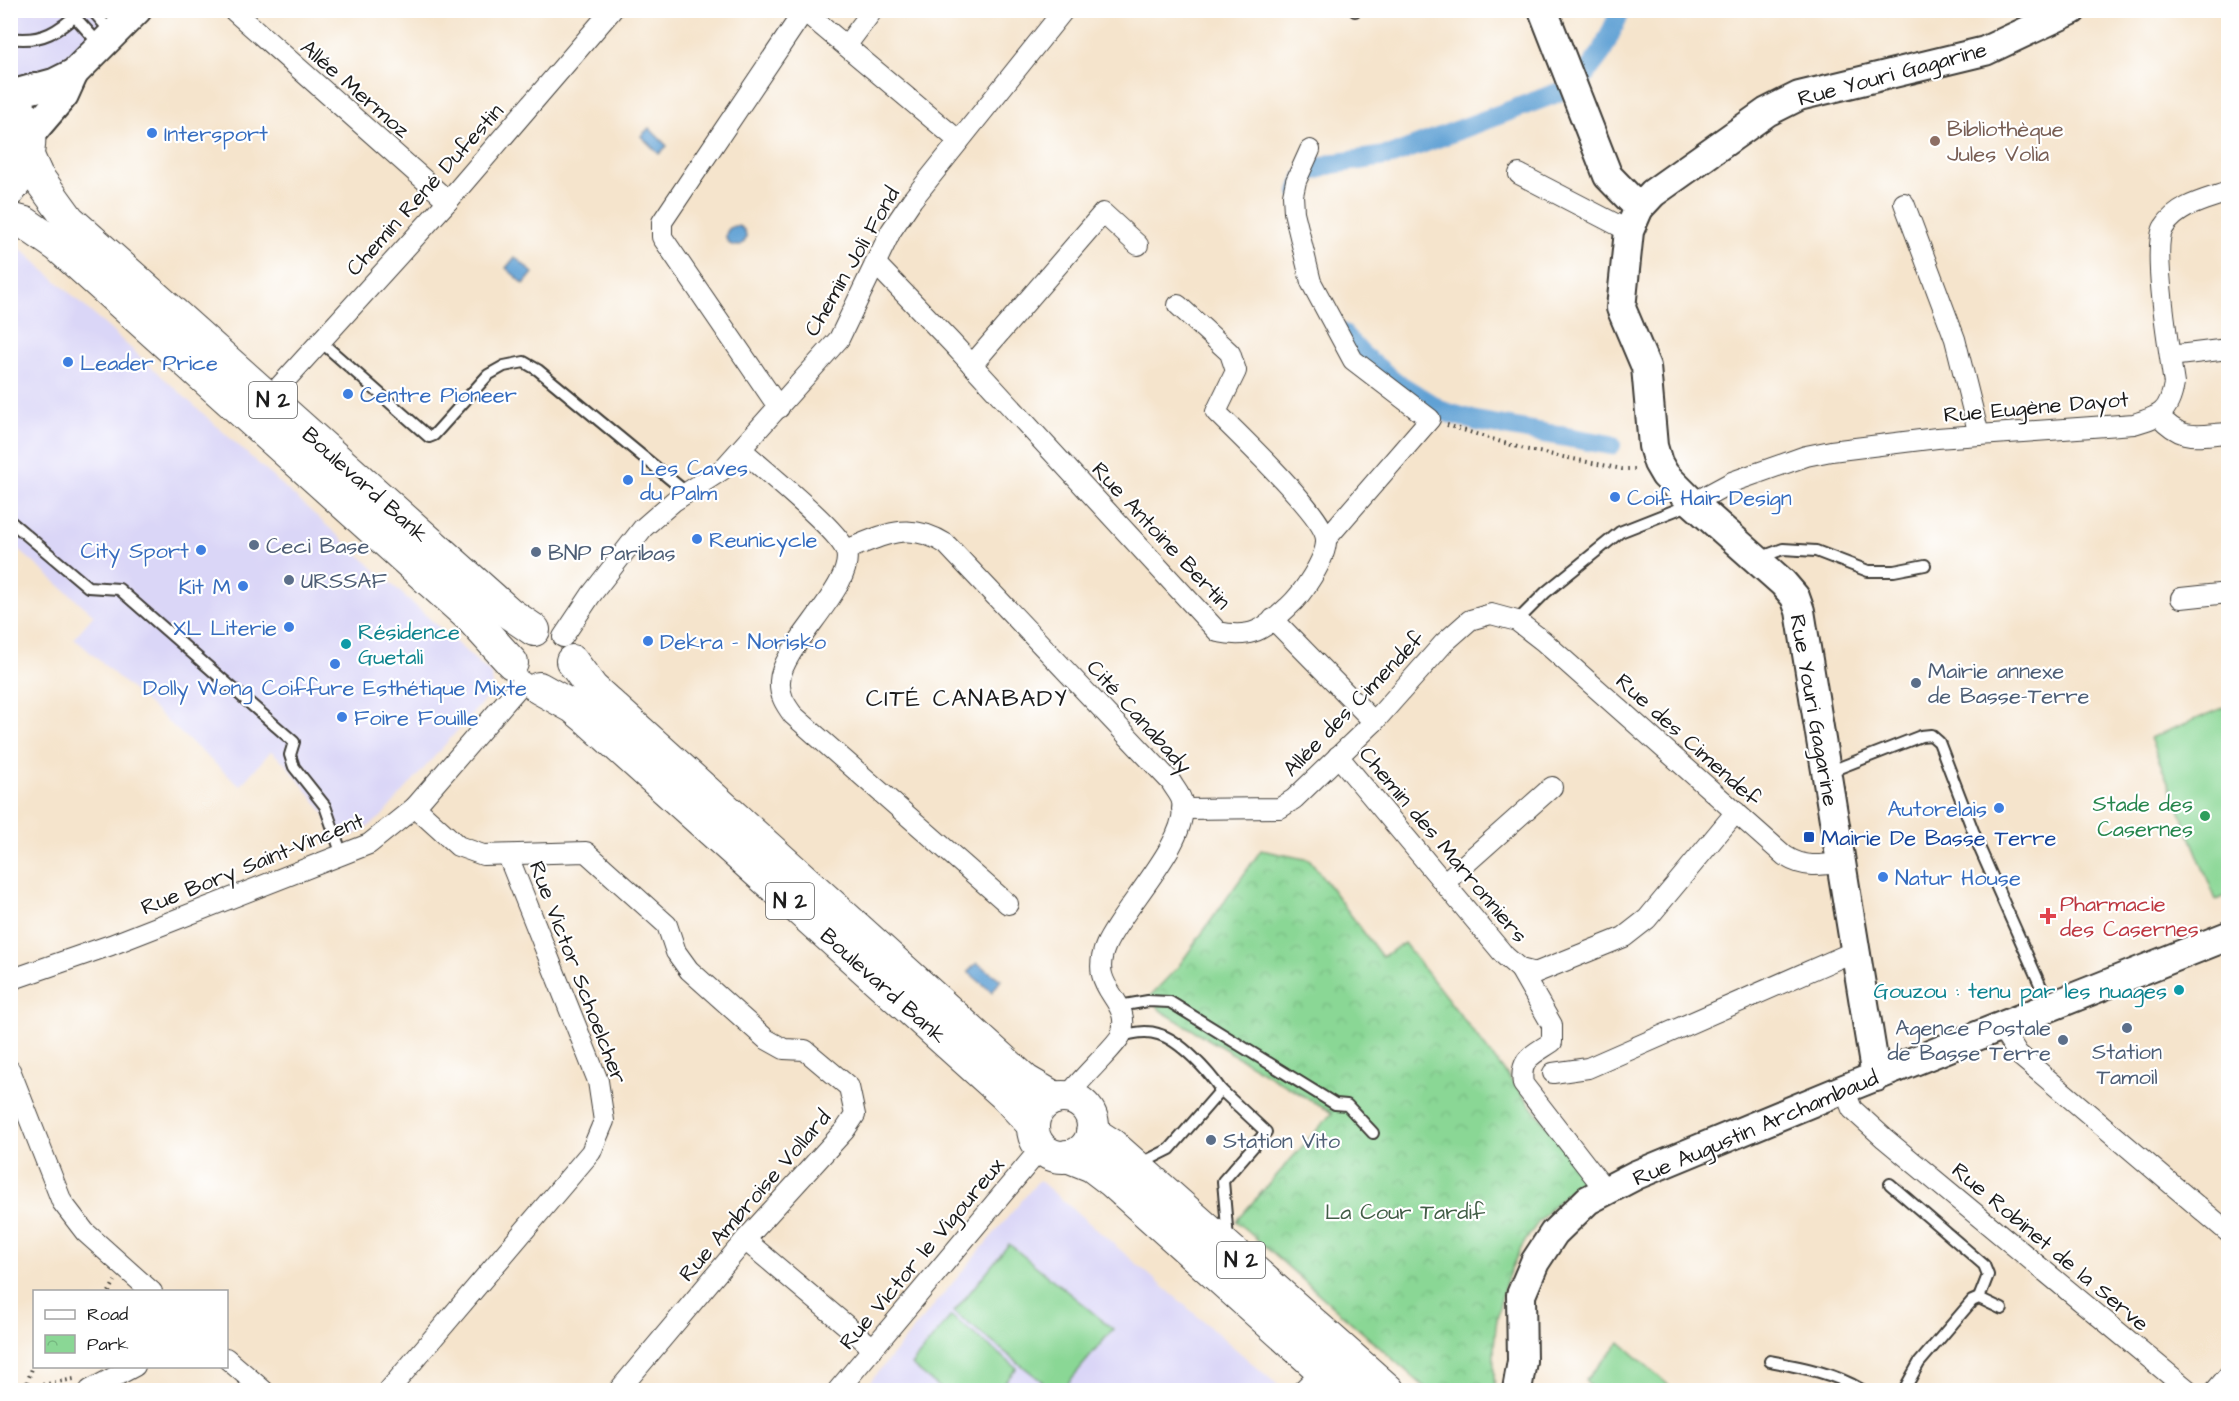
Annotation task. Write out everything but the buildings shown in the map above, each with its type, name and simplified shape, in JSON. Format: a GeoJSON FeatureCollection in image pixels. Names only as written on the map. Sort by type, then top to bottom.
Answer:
{"type":"FeatureCollection","features":[{"type":"Feature","properties":{"kind":"main road","name":"N 2"},"geometry":{"type":"LineString","coordinates":[[10,95],[27,123],[28,146]]}},
{"type":"Feature","properties":{"kind":"main road"},"geometry":{"type":"LineString","coordinates":[[10,190],[24,167],[28,146]]}},
{"type":"Feature","properties":{"kind":"main road","name":"Boulevard Bank"},"geometry":{"type":"LineString","coordinates":[[28,146],[37,176],[69,220],[270,397],[509,614],[556,643],[592,688],[1026,1081],[1061,1097]]}},
{"type":"Feature","properties":{"kind":"main road","name":"Boulevard Bank"},"geometry":{"type":"LineString","coordinates":[[10,219],[24,223],[58,246],[470,617],[524,678],[573,707],[1004,1094],[1047,1143],[1092,1166],[1113,1182],[1323,1384]]}},
{"type":"Feature","properties":{"kind":"main road"},"geometry":{"type":"LineString","coordinates":[[526,633],[556,643],[570,670],[557,685],[524,678],[514,645],[526,633]]}},
{"type":"Feature","properties":{"kind":"main road","name":"N 2"},"geometry":{"type":"LineString","coordinates":[[1061,1097],[1084,1105],[1092,1122],[1092,1132],[1136,1166],[1388,1390]]}},
{"type":"Feature","properties":{"kind":"main road"},"geometry":{"type":"LineString","coordinates":[[1061,1097],[1040,1108],[1047,1143],[1084,1148],[1092,1132]]}},
{"type":"Feature","properties":{"kind":"street"},"geometry":{"type":"LineString","coordinates":[[10,95],[54,83],[74,73],[137,10]]}},
{"type":"Feature","properties":{"kind":"street","name":"Allée Mermoz"},"geometry":{"type":"LineString","coordinates":[[233,10],[448,201]]}},
{"type":"Feature","properties":{"kind":"street","name":"Chemin René Dufestin"},"geometry":{"type":"LineString","coordinates":[[270,397],[448,201],[612,10]]}},
{"type":"Feature","properties":{"kind":"street"},"geometry":{"type":"LineString","coordinates":[[846,46],[873,10]]}},
{"type":"Feature","properties":{"kind":"street","name":"Chemin Joli Fond"},"geometry":{"type":"LineString","coordinates":[[556,643],[644,528],[687,493],[722,470],[839,339],[891,231],[912,200],[1064,10]]}},
{"type":"Feature","properties":{"kind":"street"},"geometry":{"type":"LineString","coordinates":[[1544,10],[1608,176],[1634,220]]}},
{"type":"Feature","properties":{"kind":"street","name":"Rue Youri Gagarine"},"geometry":{"type":"LineString","coordinates":[[1876,1077],[1800,611],[1795,597],[1783,583],[1693,503],[1665,475],[1658,463],[1653,446],[1646,367],[1621,308],[1634,220],[1653,193],[1767,112],[1798,96],[1985,51],[2072,10]]}},
{"type":"Feature","properties":{"kind":"street"},"geometry":{"type":"LineString","coordinates":[[778,408],[662,237],[662,222],[803,11],[959,141]]}},
{"type":"Feature","properties":{"kind":"street"},"geometry":{"type":"LineString","coordinates":[[28,146],[64,94],[74,73]]}},
{"type":"Feature","properties":{"kind":"street"},"geometry":{"type":"LineString","coordinates":[[1178,305],[1230,353],[1236,371],[1216,412],[1315,516],[1327,538],[1430,419],[1353,360],[1311,282],[1294,212],[1293,195],[1296,181],[1310,150]]}},
{"type":"Feature","properties":{"kind":"street"},"geometry":{"type":"LineString","coordinates":[[1519,174],[1634,220]]}},
{"type":"Feature","properties":{"kind":"street","name":"Rue Eugène Dayot"},"geometry":{"type":"LineString","coordinates":[[1693,503],[1732,483],[1806,456],[1979,435],[2134,424],[2159,416],[2171,402],[2174,384],[2159,251],[2163,228],[2181,209],[2229,192]]}},
{"type":"Feature","properties":{"kind":"street"},"geometry":{"type":"LineString","coordinates":[[1904,203],[1955,339],[1979,435]]}},
{"type":"Feature","properties":{"kind":"street"},"geometry":{"type":"LineString","coordinates":[[972,365],[1103,213],[1138,245]]}},
{"type":"Feature","properties":{"kind":"street","name":"Rue Antoine Bertin"},"geometry":{"type":"LineString","coordinates":[[875,263],[1218,632],[1240,636],[1261,629],[1290,606],[1323,558],[1327,538]]}},
{"type":"Feature","properties":{"kind":"street"},"geometry":{"type":"LineString","coordinates":[[2170,356],[2229,349]]}},
{"type":"Feature","properties":{"kind":"street"},"geometry":{"type":"LineString","coordinates":[[2159,416],[2173,431],[2190,436],[2229,433]]}},
{"type":"Feature","properties":{"kind":"street"},"geometry":{"type":"LineString","coordinates":[[742,450],[833,533],[846,550],[847,570],[789,660],[780,680],[782,700],[793,715],[1008,904]]}},
{"type":"Feature","properties":{"kind":"street","name":"Cité Canabady"},"geometry":{"type":"LineString","coordinates":[[846,550],[906,530],[928,533],[946,544],[1171,782],[1182,801],[1182,820],[1173,843],[1116,925],[1105,947],[1099,972],[1119,1006],[1122,1019],[1121,1036]]}},
{"type":"Feature","properties":{"kind":"street"},"geometry":{"type":"LineString","coordinates":[[2181,598],[2229,593]]}},
{"type":"Feature","properties":{"kind":"street","name":"Allée des Cimendef"},"geometry":{"type":"LineString","coordinates":[[1182,809],[1280,808],[1294,799],[1374,722],[1444,643],[1470,620],[1491,614],[1517,621]]}},
{"type":"Feature","properties":{"kind":"street"},"geometry":{"type":"LineString","coordinates":[[1273,619],[1374,722]]}},
{"type":"Feature","properties":{"kind":"street","name":"Rue des Cimendef"},"geometry":{"type":"LineString","coordinates":[[1517,621],[1785,856],[1797,863],[1812,867],[1841,862]]}},
{"type":"Feature","properties":{"kind":"street","name":"Rue Bory Saint-Vincent"},"geometry":{"type":"LineString","coordinates":[[10,980],[111,945],[369,844],[387,832],[415,807],[524,678]]}},
{"type":"Feature","properties":{"kind":"street","name":"Chemin des Marronniers"},"geometry":{"type":"LineString","coordinates":[[1338,756],[1505,956],[1521,969],[1535,972],[1552,968],[1624,937],[1647,919],[1736,812]]}},
{"type":"Feature","properties":{"kind":"street"},"geometry":{"type":"LineString","coordinates":[[1444,883],[1552,787]]}},
{"type":"Feature","properties":{"kind":"street","name":"Rue Victor Schoelcher"},"geometry":{"type":"LineString","coordinates":[[389,1390],[591,1152],[604,1121],[598,1081],[508,856],[483,855],[458,846],[415,807]]}},
{"type":"Feature","properties":{"kind":"street","name":"Rue Ambroise Vollard"},"geometry":{"type":"LineString","coordinates":[[508,856],[586,852],[667,925],[676,952],[689,970],[766,1039],[784,1049],[805,1050],[849,1087],[855,1115],[619,1390]]}},
{"type":"Feature","properties":{"kind":"street","name":"Rue Augustin Archambaud"},"geometry":{"type":"LineString","coordinates":[[1517,1390],[1522,1362],[1521,1295],[1535,1262],[1554,1233],[1588,1200],[1636,1175],[1844,1089],[2229,936]]}},
{"type":"Feature","properties":{"kind":"street"},"geometry":{"type":"LineString","coordinates":[[1552,1072],[1588,1068],[1855,951]]}},
{"type":"Feature","properties":{"kind":"street"},"geometry":{"type":"LineString","coordinates":[[1521,969],[1552,1025],[1552,1042],[1527,1059],[1521,1070],[1523,1084],[1606,1191]]}},
{"type":"Feature","properties":{"kind":"street"},"geometry":{"type":"LineString","coordinates":[[2001,1027],[2018,1054],[2229,1232]]}},
{"type":"Feature","properties":{"kind":"street"},"geometry":{"type":"LineString","coordinates":[[1061,1097],[1121,1036]]}},
{"type":"Feature","properties":{"kind":"street"},"geometry":{"type":"LineString","coordinates":[[10,1070],[62,1202],[85,1232],[150,1290]]}},
{"type":"Feature","properties":{"kind":"street","name":"Rue Robinet de la Serve"},"geometry":{"type":"LineString","coordinates":[[1844,1089],[1852,1109],[1884,1138],[2188,1390]]}},
{"type":"Feature","properties":{"kind":"street","name":"Rue Victor le Vigoureux"},"geometry":{"type":"LineString","coordinates":[[838,1390],[1047,1143]]}},
{"type":"Feature","properties":{"kind":"street"},"geometry":{"type":"LineString","coordinates":[[746,1240],[873,1348]]}},
{"type":"Feature","properties":{"kind":"street"},"geometry":{"type":"LineString","coordinates":[[228,1360],[263,1390]]}},
{"type":"Feature","properties":{"kind":"street","name":"Rue Augustin Archambaud"},"geometry":{"type":"LineString","coordinates":[[1522,1362],[1535,1390]]}},
{"type":"Feature","properties":{"kind":"street"},"geometry":{"type":"LineString","coordinates":[[87,1384],[130,1368]]}},
{"type":"Feature","properties":{"kind":"street"},"geometry":{"type":"LineString","coordinates":[[2216,1390],[2229,1376]]}},
{"type":"Feature","properties":{"kind":"lane"},"geometry":{"type":"LineString","coordinates":[[92,10],[107,41]]}},
{"type":"Feature","properties":{"kind":"lane"},"geometry":{"type":"LineString","coordinates":[[10,38],[29,41],[43,39],[78,14],[107,41]]}},
{"type":"Feature","properties":{"kind":"lane"},"geometry":{"type":"LineString","coordinates":[[320,341],[429,437],[434,435],[488,375],[504,366],[524,362],[538,369],[687,493]]}},
{"type":"Feature","properties":{"kind":"lane"},"geometry":{"type":"LineString","coordinates":[[1517,621],[1546,592],[1620,532],[1693,503]]}},
{"type":"Feature","properties":{"kind":"lane"},"geometry":{"type":"LineString","coordinates":[[10,521],[88,587],[119,589],[294,742],[290,755],[294,767],[325,806],[342,855]]}},
{"type":"Feature","properties":{"kind":"lane"},"geometry":{"type":"LineString","coordinates":[[1756,559],[1783,549],[1816,551],[1868,572],[1894,571],[1925,565]]}},
{"type":"Feature","properties":{"kind":"lane"},"geometry":{"type":"LineString","coordinates":[[1826,773],[1922,736],[1931,735],[1939,742],[1980,849],[2050,1008]]}},
{"type":"Feature","properties":{"kind":"lane"},"geometry":{"type":"LineString","coordinates":[[1119,1006],[1148,1001],[1170,1002],[1335,1104],[1347,1105],[1373,1133]]}},
{"type":"Feature","properties":{"kind":"lane"},"geometry":{"type":"LineString","coordinates":[[1121,1036],[1145,1032],[1171,1040],[1209,1073],[1221,1090],[1266,1131],[1223,1181],[1229,1248]]}},
{"type":"Feature","properties":{"kind":"lane"},"geometry":{"type":"LineString","coordinates":[[1136,1166],[1170,1149],[1221,1090]]}},
{"type":"Feature","properties":{"kind":"lane"},"geometry":{"type":"LineString","coordinates":[[1890,1184],[1984,1265],[1988,1275],[1979,1298],[1972,1301],[1919,1363],[1904,1390]]}},
{"type":"Feature","properties":{"kind":"lane"},"geometry":{"type":"LineString","coordinates":[[1979,1298],[2002,1309]]}},
{"type":"Feature","properties":{"kind":"lane"},"geometry":{"type":"LineString","coordinates":[[1770,1360],[1814,1371],[1862,1390]]}},
{"type":"Feature","properties":{"kind":"path"},"geometry":{"type":"LineString","coordinates":[[1430,419],[1524,448],[1622,469],[1642,469],[1658,463]]}},
{"type":"Feature","properties":{"kind":"path"},"geometry":{"type":"LineString","coordinates":[[25,1389],[33,1367]]}},
{"type":"Feature","properties":{"kind":"path"},"geometry":{"type":"LineString","coordinates":[[13,1390],[87,1384]]}},
{"type":"Feature","properties":{"kind":"shaded area"},"geometry":{"type":"Polygon","coordinates":[[[10,11],[116,11],[58,71],[24,87],[11,77],[10,11]]]}},
{"type":"Feature","properties":{"kind":"shaded area"},"geometry":{"type":"Polygon","coordinates":[[[11,244],[20,248],[492,675],[492,685],[487,697],[381,817],[364,830],[335,843],[324,813],[286,764],[271,751],[240,786],[74,638],[94,615],[11,543],[11,244]]]}},
{"type":"Feature","properties":{"kind":"shaded area"},"geometry":{"type":"Polygon","coordinates":[[[1039,1180],[1280,1387],[1278,1390],[863,1390],[1039,1180]]]}},
{"type":"Feature","properties":{"kind":"green space","name":"Stade des Casernes"},"geometry":{"type":"Polygon","coordinates":[[[2228,706],[2228,895],[2216,900],[2150,738],[2228,706]]]}},
{"type":"Feature","properties":{"kind":"green space","name":"La Cour Tardif"},"geometry":{"type":"Polygon","coordinates":[[[1261,850],[1310,860],[1382,957],[1404,943],[1587,1177],[1570,1189],[1538,1224],[1523,1244],[1512,1267],[1498,1314],[1494,1364],[1495,1390],[1428,1390],[1236,1221],[1332,1113],[1161,1011],[1150,996],[1178,967],[1261,850]]]}},
{"type":"Feature","properties":{"kind":"green space"},"geometry":{"type":"Polygon","coordinates":[[[1009,1244],[1113,1329],[1062,1390],[1053,1390],[954,1312],[1009,1244]]]}},
{"type":"Feature","properties":{"kind":"green space"},"geometry":{"type":"Polygon","coordinates":[[[951,1316],[1017,1368],[998,1390],[942,1390],[911,1365],[951,1316]]]}},
{"type":"Feature","properties":{"kind":"green space"},"geometry":{"type":"Polygon","coordinates":[[[1620,1342],[1674,1390],[1595,1390],[1585,1381],[1620,1342]]]}},
{"type":"Feature","properties":{"kind":"water"},"geometry":{"type":"Polygon","coordinates":[[[649,128],[667,146],[659,154],[641,136],[649,128]]]}},
{"type":"Feature","properties":{"kind":"water"},"geometry":{"type":"Polygon","coordinates":[[[736,226],[743,229],[746,236],[743,243],[736,246],[729,243],[726,236],[729,229],[736,226]]]}},
{"type":"Feature","properties":{"kind":"water"},"geometry":{"type":"Polygon","coordinates":[[[515,257],[533,273],[524,284],[506,268],[515,257]]]}},
{"type":"Feature","properties":{"kind":"water"},"geometry":{"type":"Polygon","coordinates":[[[977,963],[1001,980],[992,992],[968,972],[977,963]]]}},
{"type":"Feature","properties":{"kind":"waterway"},"geometry":{"type":"LineString","coordinates":[[1580,81],[1602,52],[1621,10]]}},
{"type":"Feature","properties":{"kind":"waterway"},"geometry":{"type":"LineString","coordinates":[[1299,192],[1303,179],[1309,172],[1331,164],[1392,155],[1557,93]]}},
{"type":"Feature","properties":{"kind":"waterway"},"geometry":{"type":"LineString","coordinates":[[1342,333],[1362,355],[1397,383],[1442,411],[1476,421],[1611,445]]}},
{"type":"Feature","properties":{"kind":"place","name":"Intersport"},"geometry":{"type":"Point","coordinates":[152,133]}},
{"type":"Feature","properties":{"kind":"place","name":"Bibliothèque Jules Volia"},"geometry":{"type":"Point","coordinates":[1935,141]}},
{"type":"Feature","properties":{"kind":"place","name":"Leader Price"},"geometry":{"type":"Point","coordinates":[68,362]}},
{"type":"Feature","properties":{"kind":"place","name":"Centre Pioneer"},"geometry":{"type":"Point","coordinates":[348,394]}},
{"type":"Feature","properties":{"kind":"place","name":"Les Caves du Palm"},"geometry":{"type":"Point","coordinates":[628,480]}},
{"type":"Feature","properties":{"kind":"place","name":"Coif Hair Design"},"geometry":{"type":"Point","coordinates":[1615,497]}},
{"type":"Feature","properties":{"kind":"place","name":"Reunicycle"},"geometry":{"type":"Point","coordinates":[697,539]}},
{"type":"Feature","properties":{"kind":"place","name":"Ceci Base"},"geometry":{"type":"Point","coordinates":[254,545]}},
{"type":"Feature","properties":{"kind":"place","name":"City Sport"},"geometry":{"type":"Point","coordinates":[201,550]}},
{"type":"Feature","properties":{"kind":"place","name":"BNP Paribas"},"geometry":{"type":"Point","coordinates":[536,552]}},
{"type":"Feature","properties":{"kind":"place","name":"URSSAF"},"geometry":{"type":"Point","coordinates":[289,580]}},
{"type":"Feature","properties":{"kind":"place","name":"Kit M"},"geometry":{"type":"Point","coordinates":[243,586]}},
{"type":"Feature","properties":{"kind":"place","name":"XL Literie"},"geometry":{"type":"Point","coordinates":[289,627]}},
{"type":"Feature","properties":{"kind":"place","name":"Dekra - Norisko"},"geometry":{"type":"Point","coordinates":[648,641]}},
{"type":"Feature","properties":{"kind":"place","name":"Résidence Guetali"},"geometry":{"type":"Point","coordinates":[346,644]}},
{"type":"Feature","properties":{"kind":"place","name":"Dolly Wong Coiffure Esthétique Mixte"},"geometry":{"type":"Point","coordinates":[335,664]}},
{"type":"Feature","properties":{"kind":"place","name":"Mairie annexe de Basse-Terre"},"geometry":{"type":"Point","coordinates":[1916,683]}},
{"type":"Feature","properties":{"kind":"place","name":"Foire Fouille"},"geometry":{"type":"Point","coordinates":[342,717]}},
{"type":"Feature","properties":{"kind":"place","name":"Autorelais"},"geometry":{"type":"Point","coordinates":[1999,808]}},
{"type":"Feature","properties":{"kind":"place","name":"Stade des Casernes"},"geometry":{"type":"Point","coordinates":[2205,816]}},
{"type":"Feature","properties":{"kind":"place","name":"Mairie De Basse Terre"},"geometry":{"type":"Point","coordinates":[1809,837]}},
{"type":"Feature","properties":{"kind":"place","name":"Natur House"},"geometry":{"type":"Point","coordinates":[1883,877]}},
{"type":"Feature","properties":{"kind":"place","name":"Pharmacie des Casernes"},"geometry":{"type":"Point","coordinates":[2048,916]}},
{"type":"Feature","properties":{"kind":"place","name":"Gouzou : tenu par les nuages"},"geometry":{"type":"Point","coordinates":[2179,990]}},
{"type":"Feature","properties":{"kind":"place","name":"Station Tamoil"},"geometry":{"type":"Point","coordinates":[2127,1028]}},
{"type":"Feature","properties":{"kind":"place","name":"Agence Postale de Basse Terre"},"geometry":{"type":"Point","coordinates":[2063,1040]}},
{"type":"Feature","properties":{"kind":"place","name":"Station Vito"},"geometry":{"type":"Point","coordinates":[1211,1140]}},
{"type":"Feature","properties":{"kind":"district","name":"CITÉ CANABADY"},"geometry":{"type":"Point","coordinates":[967,698]}}]}
